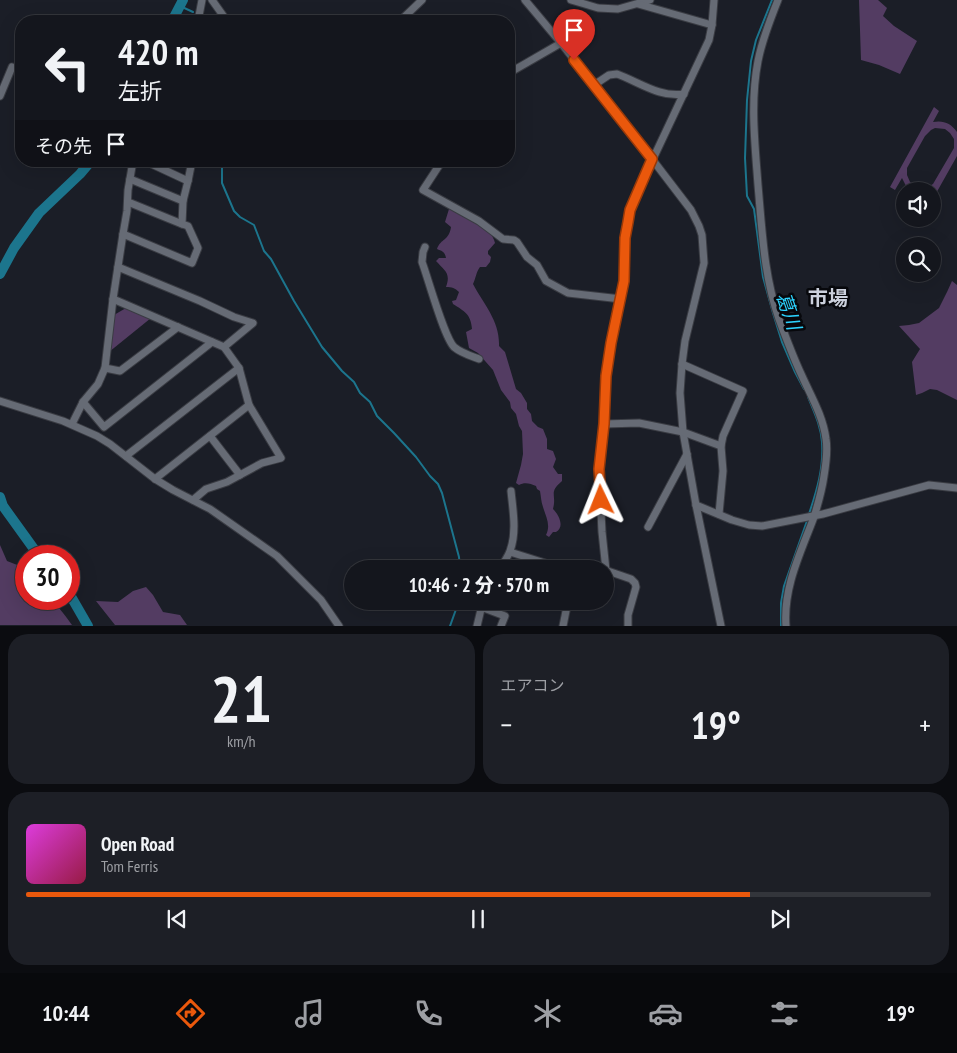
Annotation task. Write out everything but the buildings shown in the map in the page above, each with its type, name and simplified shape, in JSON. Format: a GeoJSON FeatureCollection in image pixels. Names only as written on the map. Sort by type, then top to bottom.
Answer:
{"type":"FeatureCollection","features":[{"type":"Feature","properties":{"kind":"street"},"geometry":{"type":"LineString","coordinates":[[199,15],[202,0]]}},
{"type":"Feature","properties":{"kind":"street"},"geometry":{"type":"LineString","coordinates":[[212,0],[223,15]]}},
{"type":"Feature","properties":{"kind":"street"},"geometry":{"type":"LineString","coordinates":[[406,15],[422,0]]}},
{"type":"Feature","properties":{"kind":"street"},"geometry":{"type":"LineString","coordinates":[[525,0],[652,159],[691,210],[699,226],[704,243],[704,263],[685,341],[680,393],[683,432],[696,505],[722,626]]}},
{"type":"Feature","properties":{"kind":"street"},"geometry":{"type":"LineString","coordinates":[[571,0],[598,8],[618,9],[650,0]]}},
{"type":"Feature","properties":{"kind":"street"},"geometry":{"type":"LineString","coordinates":[[605,560],[599,469],[604,424],[606,376],[624,281],[625,238],[630,210],[652,159],[709,40],[714,0]]}},
{"type":"Feature","properties":{"kind":"street"},"geometry":{"type":"LineString","coordinates":[[778,0],[763,40],[758,61],[753,104],[762,232],[775,309],[790,349],[819,412],[826,439],[827,462],[820,498],[792,573],[787,594],[786,626]]}},
{"type":"Feature","properties":{"kind":"street"},"geometry":{"type":"LineString","coordinates":[[637,4],[712,25]]}},
{"type":"Feature","properties":{"kind":"street"},"geometry":{"type":"LineString","coordinates":[[515,70],[561,43]]}},
{"type":"Feature","properties":{"kind":"street"},"geometry":{"type":"LineString","coordinates":[[0,96],[12,66]]}},
{"type":"Feature","properties":{"kind":"street"},"geometry":{"type":"LineString","coordinates":[[594,85],[609,75],[617,74],[664,94],[675,96],[684,94]]}},
{"type":"Feature","properties":{"kind":"street"},"geometry":{"type":"LineString","coordinates":[[72,424],[82,402],[98,384],[105,368],[132,167]]}},
{"type":"Feature","properties":{"kind":"street"},"geometry":{"type":"LineString","coordinates":[[158,167],[188,181]]}},
{"type":"Feature","properties":{"kind":"street"},"geometry":{"type":"LineString","coordinates":[[182,224],[182,201],[191,167]]}},
{"type":"Feature","properties":{"kind":"street"},"geometry":{"type":"LineString","coordinates":[[438,167],[423,190],[479,221],[503,239],[517,242],[537,266],[546,281],[568,293],[621,299]]}},
{"type":"Feature","properties":{"kind":"street"},"geometry":{"type":"LineString","coordinates":[[130,179],[182,201]]}},
{"type":"Feature","properties":{"kind":"street"},"geometry":{"type":"LineString","coordinates":[[123,234],[192,263],[198,248],[188,226],[128,202]]}},
{"type":"Feature","properties":{"kind":"street"},"geometry":{"type":"LineString","coordinates":[[425,247],[422,262],[442,323],[450,340],[454,346],[479,359]]}},
{"type":"Feature","properties":{"kind":"street"},"geometry":{"type":"LineString","coordinates":[[118,268],[200,301],[234,317],[253,323],[224,347]]}},
{"type":"Feature","properties":{"kind":"street"},"geometry":{"type":"LineString","coordinates":[[113,299],[224,347],[239,368],[249,405],[281,458],[262,463],[227,482],[206,489],[192,500]]}},
{"type":"Feature","properties":{"kind":"street"},"geometry":{"type":"LineString","coordinates":[[105,368],[120,371],[178,326]]}},
{"type":"Feature","properties":{"kind":"street"},"geometry":{"type":"LineString","coordinates":[[82,402],[104,427],[212,342]]}},
{"type":"Feature","properties":{"kind":"street"},"geometry":{"type":"LineString","coordinates":[[682,364],[743,391],[723,436],[721,446],[723,471],[719,514]]}},
{"type":"Feature","properties":{"kind":"street"},"geometry":{"type":"LineString","coordinates":[[126,456],[239,368]]}},
{"type":"Feature","properties":{"kind":"street"},"geometry":{"type":"LineString","coordinates":[[0,401],[72,424],[110,444],[173,490],[210,509],[277,556],[321,600],[339,626]]}},
{"type":"Feature","properties":{"kind":"street"},"geometry":{"type":"LineString","coordinates":[[156,479],[249,405]]}},
{"type":"Feature","properties":{"kind":"street"},"geometry":{"type":"LineString","coordinates":[[604,424],[639,423],[683,432],[721,446]]}},
{"type":"Feature","properties":{"kind":"street"},"geometry":{"type":"LineString","coordinates":[[210,436],[240,475]]}},
{"type":"Feature","properties":{"kind":"street"},"geometry":{"type":"LineString","coordinates":[[648,527],[687,454]]}},
{"type":"Feature","properties":{"kind":"street"},"geometry":{"type":"LineString","coordinates":[[696,505],[749,525],[762,526],[814,516],[929,485],[957,488]]}},
{"type":"Feature","properties":{"kind":"street"},"geometry":{"type":"LineString","coordinates":[[505,560],[510,552],[514,530],[511,491]]}},
{"type":"Feature","properties":{"kind":"street"},"geometry":{"type":"LineString","coordinates":[[510,552],[535,560]]}},
{"type":"Feature","properties":{"kind":"street"},"geometry":{"type":"LineString","coordinates":[[614,573],[631,579],[636,583],[628,615],[628,626]]}},
{"type":"Feature","properties":{"kind":"street"},"geometry":{"type":"LineString","coordinates":[[477,626],[481,610]]}},
{"type":"Feature","properties":{"kind":"street"},"geometry":{"type":"LineString","coordinates":[[494,610],[505,616],[501,626]]}},
{"type":"Feature","properties":{"kind":"street"},"geometry":{"type":"LineString","coordinates":[[564,626],[567,610]]}},
{"type":"Feature","properties":{"kind":"shaded area"},"geometry":{"type":"Polygon","coordinates":[[[859,0],[878,0],[887,8],[883,16],[894,26],[917,41],[900,74],[861,60],[859,0]]]}},
{"type":"Feature","properties":{"kind":"shaded area"},"geometry":{"type":"Polygon","coordinates":[[[934,107],[939,111],[933,122],[940,121],[946,123],[957,132],[957,156],[941,185],[941,182],[934,182],[954,148],[954,139],[945,129],[935,128],[931,130],[925,136],[907,168],[910,182],[904,182],[902,178],[900,182],[896,182],[895,190],[890,187],[934,107]]]}},
{"type":"Feature","properties":{"kind":"shaded area"},"geometry":{"type":"Polygon","coordinates":[[[449,209],[464,215],[481,226],[490,233],[495,242],[488,251],[491,257],[490,262],[486,267],[480,267],[473,284],[494,321],[499,337],[499,346],[505,352],[516,389],[527,403],[527,409],[531,414],[532,421],[543,429],[547,439],[547,449],[553,451],[556,459],[553,467],[558,474],[562,474],[562,481],[554,491],[553,509],[561,524],[559,530],[553,532],[549,537],[546,535],[548,524],[540,491],[532,484],[525,483],[519,485],[516,483],[523,454],[522,431],[516,414],[501,390],[493,370],[478,353],[469,348],[466,332],[472,329],[470,320],[464,311],[453,304],[452,301],[456,300],[459,292],[453,288],[446,287],[447,275],[436,261],[439,258],[446,258],[443,252],[437,249],[450,232],[451,227],[445,222],[449,209]]]}},
{"type":"Feature","properties":{"kind":"shaded area"},"geometry":{"type":"Polygon","coordinates":[[[952,281],[957,285],[957,400],[937,390],[930,389],[916,395],[912,362],[920,349],[899,326],[919,323],[939,308],[952,281]]]}},
{"type":"Feature","properties":{"kind":"shaded area"},"geometry":{"type":"Polygon","coordinates":[[[126,308],[151,318],[109,352],[114,315],[126,308]]]}},
{"type":"Feature","properties":{"kind":"shaded area"},"geometry":{"type":"Polygon","coordinates":[[[0,545],[7,561],[15,564],[15,610],[60,610],[72,625],[0,625],[0,545]]]}},
{"type":"Feature","properties":{"kind":"shaded area"},"geometry":{"type":"Polygon","coordinates":[[[146,587],[163,612],[180,615],[187,625],[115,625],[96,601],[118,602],[133,591],[146,587]]]}},
{"type":"Feature","properties":{"kind":"waterway"},"geometry":{"type":"LineString","coordinates":[[175,15],[183,0]]}},
{"type":"Feature","properties":{"kind":"waterway","name":"葛川"},"geometry":{"type":"LineString","coordinates":[[772,0],[756,40],[751,61],[747,100],[745,158],[747,196],[754,209],[763,277],[773,313],[782,342],[804,389]]}},
{"type":"Feature","properties":{"kind":"waterway"},"geometry":{"type":"LineString","coordinates":[[180,6],[193,12]]}},
{"type":"Feature","properties":{"kind":"waterway"},"geometry":{"type":"LineString","coordinates":[[0,274],[14,248],[39,213],[86,167]]}},
{"type":"Feature","properties":{"kind":"waterway"},"geometry":{"type":"LineString","coordinates":[[222,167],[222,183],[234,211],[254,225],[264,251],[271,259],[322,347],[354,382],[360,393],[370,402],[377,416],[416,457],[438,484],[459,560]]}},
{"type":"Feature","properties":{"kind":"waterway","name":"葛川"},"geometry":{"type":"LineString","coordinates":[[808,397],[817,419],[822,442],[819,478],[809,514]]}},
{"type":"Feature","properties":{"kind":"waterway"},"geometry":{"type":"LineString","coordinates":[[0,497],[3,506],[31,545]]}},
{"type":"Feature","properties":{"kind":"waterway","name":"葛川"},"geometry":{"type":"LineString","coordinates":[[781,626],[781,603],[784,586],[808,518]]}},
{"type":"Feature","properties":{"kind":"waterway"},"geometry":{"type":"LineString","coordinates":[[79,610],[88,626]]}},
{"type":"Feature","properties":{"kind":"waterway"},"geometry":{"type":"LineString","coordinates":[[450,626],[456,610]]}},
{"type":"Feature","properties":{"kind":"district","name":"市場"},"geometry":{"type":"Point","coordinates":[828,298]}},
{"type":"Feature","properties":{"kind":"route"},"geometry":{"type":"LineString","coordinates":[[574,60],[652,159],[630,210],[625,238],[624,281],[606,376],[604,424],[599,469],[601,500]]}}]}
